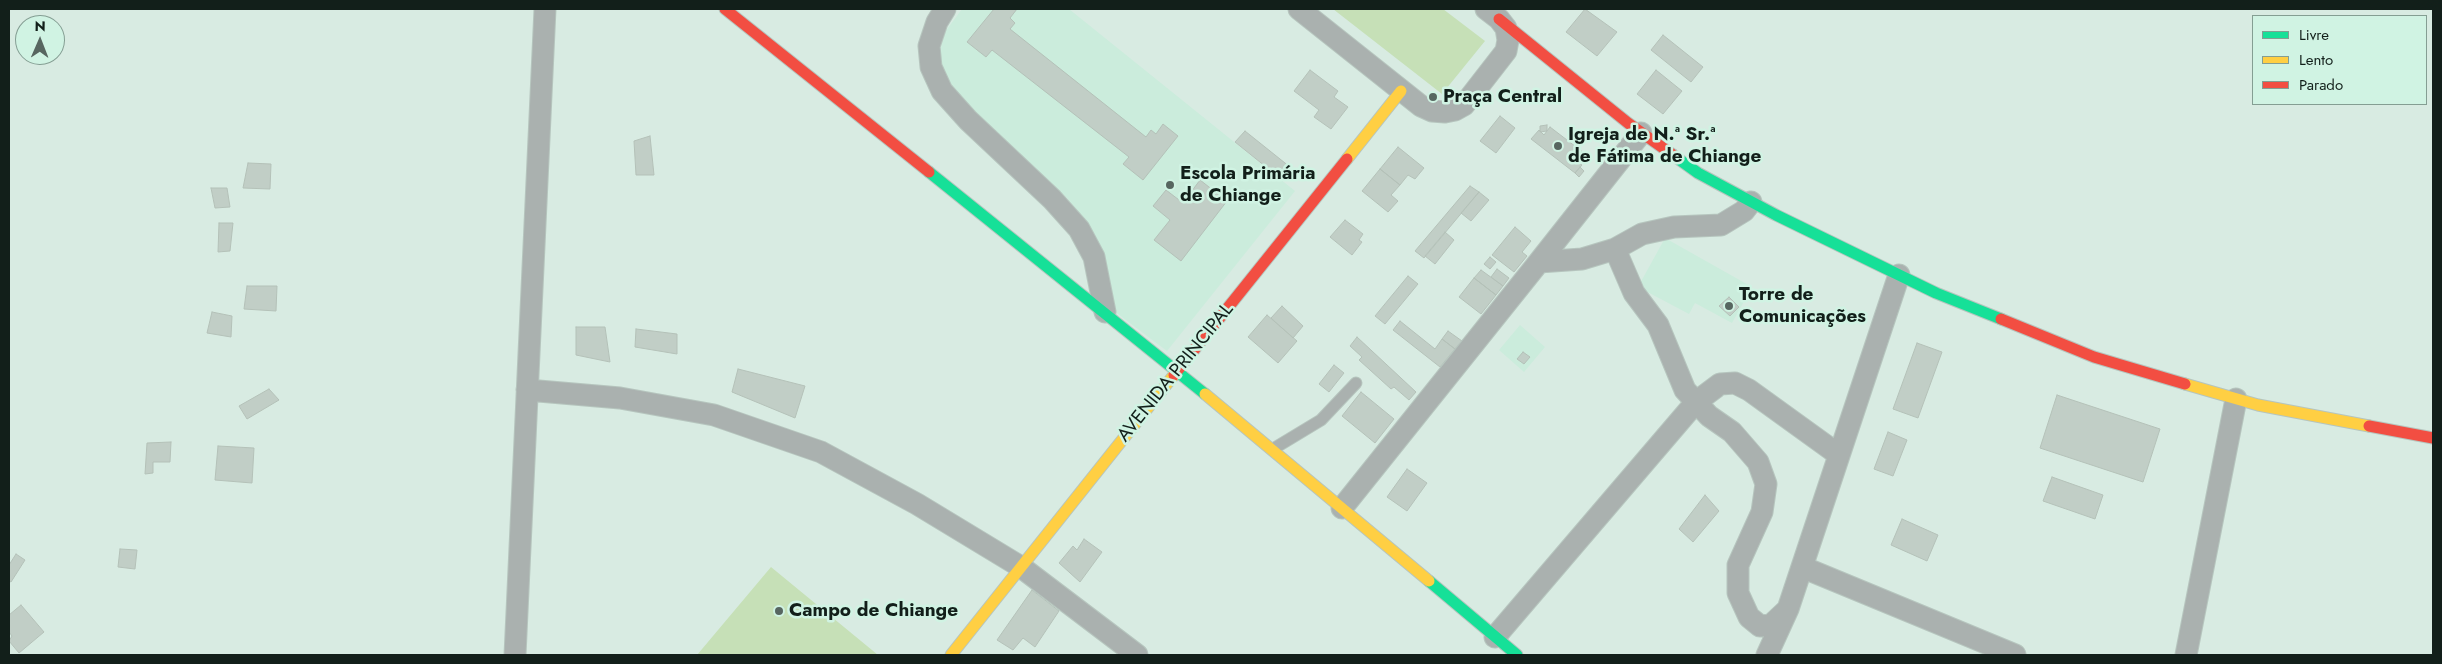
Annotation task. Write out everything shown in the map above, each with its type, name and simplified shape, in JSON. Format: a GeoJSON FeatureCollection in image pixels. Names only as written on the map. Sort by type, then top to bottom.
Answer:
{"type":"FeatureCollection","features":[{"type":"Feature","properties":{"kind":"street"},"geometry":{"type":"LineString","coordinates":[[515,655],[545,9]]}},
{"type":"Feature","properties":{"kind":"street"},"geometry":{"type":"LineString","coordinates":[[725,9],[1178,371],[1517,655]]}},
{"type":"Feature","properties":{"kind":"street"},"geometry":{"type":"LineString","coordinates":[[945,9],[937,22],[929,46],[931,67],[942,91],[968,120],[1052,199],[1079,230],[1094,257],[1105,312]]}},
{"type":"Feature","properties":{"kind":"street"},"geometry":{"type":"LineString","coordinates":[[1299,9],[1402,91],[1432,111],[1455,110],[1464,105],[1506,51],[1508,40],[1506,28],[1493,14]]}},
{"type":"Feature","properties":{"kind":"street"},"geometry":{"type":"LineString","coordinates":[[1493,14],[1641,133],[1698,173],[1751,202],[1936,293],[2094,357],[2236,399],[2258,405],[2433,438]]}},
{"type":"Feature","properties":{"kind":"street","name":"AVENIDA PRINCIPAL"},"geometry":{"type":"LineString","coordinates":[[951,655],[1402,91]]}},
{"type":"Feature","properties":{"kind":"street"},"geometry":{"type":"LineString","coordinates":[[1342,508],[1641,133]]}},
{"type":"Feature","properties":{"kind":"street"},"geometry":{"type":"LineString","coordinates":[[1539,262],[1582,260],[1615,249],[1642,234],[1674,227],[1721,226],[1744,211],[1751,202]]}},
{"type":"Feature","properties":{"kind":"street"},"geometry":{"type":"LineString","coordinates":[[1615,249],[1634,293],[1658,325],[1686,390],[1709,416],[1732,432],[1758,462],[1766,484],[1762,512],[1738,565],[1738,593],[1749,618],[1760,626],[1771,625],[1788,609]]}},
{"type":"Feature","properties":{"kind":"street"},"geometry":{"type":"LineString","coordinates":[[1776,650],[1898,275]]}},
{"type":"Feature","properties":{"kind":"street"},"geometry":{"type":"LineString","coordinates":[[1495,637],[1696,402],[1720,384],[1735,383],[1749,390],[1839,455]]}},
{"type":"Feature","properties":{"kind":"street"},"geometry":{"type":"LineString","coordinates":[[527,390],[620,398],[714,415],[821,452],[917,504],[1021,567],[1137,655]]}},
{"type":"Feature","properties":{"kind":"street"},"geometry":{"type":"LineString","coordinates":[[2186,655],[2236,399]]}},
{"type":"Feature","properties":{"kind":"street"},"geometry":{"type":"LineString","coordinates":[[1802,567],[2016,655]]}},
{"type":"Feature","properties":{"kind":"lane"},"geometry":{"type":"LineString","coordinates":[[1272,450],[1296,438],[1321,420],[1356,383]]}},
{"type":"Feature","properties":{"kind":"shaded area","name":"Escola Primária de Chiange"},"geometry":{"type":"Polygon","coordinates":[[[962,9],[1069,9],[1295,191],[1167,351],[1114,311],[1102,251],[1087,223],[1067,198],[957,97],[944,75],[939,55],[945,32],[962,9]]]}},
{"type":"Feature","properties":{"kind":"shaded area"},"geometry":{"type":"Polygon","coordinates":[[[1333,9],[1443,9],[1485,41],[1442,94],[1333,9]]]}},
{"type":"Feature","properties":{"kind":"shaded area"},"geometry":{"type":"Polygon","coordinates":[[[1665,238],[1752,287],[1732,323],[1695,303],[1689,314],[1638,287],[1665,238]]]}},
{"type":"Feature","properties":{"kind":"shaded area"},"geometry":{"type":"Polygon","coordinates":[[[1520,325],[1545,347],[1524,372],[1499,350],[1520,325]]]}},
{"type":"Feature","properties":{"kind":"shaded area","name":"Campo de Chiange"},"geometry":{"type":"Polygon","coordinates":[[[771,567],[878,655],[697,655],[771,567]]]}},
{"type":"Feature","properties":{"kind":"building"},"geometry":{"type":"Polygon","coordinates":[[[994,9],[1017,9],[1010,18],[1015,23],[1010,29],[1146,137],[1151,130],[1156,134],[1163,124],[1178,136],[1143,180],[1123,164],[1129,157],[992,50],[986,57],[967,42],[994,9]]]}},
{"type":"Feature","properties":{"kind":"building"},"geometry":{"type":"Polygon","coordinates":[[[1585,9],[1617,32],[1597,56],[1566,32],[1585,9]]]}},
{"type":"Feature","properties":{"kind":"building"},"geometry":{"type":"Polygon","coordinates":[[[1663,35],[1703,67],[1691,82],[1651,50],[1663,35]]]}},
{"type":"Feature","properties":{"kind":"building"},"geometry":{"type":"Polygon","coordinates":[[[1310,70],[1338,91],[1334,97],[1348,107],[1331,129],[1314,117],[1319,110],[1294,91],[1310,70]]]}},
{"type":"Feature","properties":{"kind":"building"},"geometry":{"type":"Polygon","coordinates":[[[1656,70],[1682,91],[1663,114],[1637,94],[1656,70]]]}},
{"type":"Feature","properties":{"kind":"building"},"geometry":{"type":"Polygon","coordinates":[[[1500,116],[1515,128],[1496,153],[1480,141],[1500,116]]]}},
{"type":"Feature","properties":{"kind":"building"},"geometry":{"type":"Polygon","coordinates":[[[1547,125],[1547,131],[1540,132],[1540,126],[1547,125]]]}},
{"type":"Feature","properties":{"kind":"building","name":"Igreja de N.ª Sr.ª de Fátima de Chiange"},"geometry":{"type":"Polygon","coordinates":[[[1550,127],[1584,153],[1577,162],[1582,165],[1575,173],[1531,139],[1539,130],[1544,135],[1550,127]]]}},
{"type":"Feature","properties":{"kind":"building"},"geometry":{"type":"Polygon","coordinates":[[[1245,131],[1290,167],[1281,179],[1235,142],[1245,131]]]}},
{"type":"Feature","properties":{"kind":"building"},"geometry":{"type":"Polygon","coordinates":[[[650,136],[654,175],[636,175],[634,141],[650,136]]]}},
{"type":"Feature","properties":{"kind":"building"},"geometry":{"type":"Polygon","coordinates":[[[1398,147],[1424,168],[1415,179],[1408,175],[1400,185],[1380,169],[1398,147]]]}},
{"type":"Feature","properties":{"kind":"building"},"geometry":{"type":"Polygon","coordinates":[[[248,163],[271,164],[270,189],[243,188],[248,163]]]}},
{"type":"Feature","properties":{"kind":"building"},"geometry":{"type":"Polygon","coordinates":[[[1580,167],[1584,171],[1579,177],[1575,173],[1580,167]]]}},
{"type":"Feature","properties":{"kind":"building"},"geometry":{"type":"Polygon","coordinates":[[[1380,169],[1400,185],[1391,195],[1398,201],[1388,212],[1362,191],[1380,169]]]}},
{"type":"Feature","properties":{"kind":"building"},"geometry":{"type":"Polygon","coordinates":[[[1200,180],[1227,201],[1181,261],[1154,240],[1170,220],[1153,206],[1166,190],[1183,203],[1200,180]]]}},
{"type":"Feature","properties":{"kind":"building"},"geometry":{"type":"Polygon","coordinates":[[[1470,186],[1479,192],[1424,258],[1415,251],[1470,186]]]}},
{"type":"Feature","properties":{"kind":"building"},"geometry":{"type":"Polygon","coordinates":[[[211,188],[227,188],[230,207],[215,208],[211,188]]]}},
{"type":"Feature","properties":{"kind":"building"},"geometry":{"type":"Polygon","coordinates":[[[1479,192],[1489,200],[1471,221],[1461,213],[1479,192]]]}},
{"type":"Feature","properties":{"kind":"building"},"geometry":{"type":"Polygon","coordinates":[[[1345,220],[1363,234],[1359,240],[1362,242],[1352,255],[1330,237],[1345,220]]]}},
{"type":"Feature","properties":{"kind":"building"},"geometry":{"type":"Polygon","coordinates":[[[219,223],[233,223],[230,251],[218,252],[219,223]]]}},
{"type":"Feature","properties":{"kind":"building"},"geometry":{"type":"Polygon","coordinates":[[[1515,227],[1531,241],[1522,252],[1527,256],[1514,272],[1492,255],[1515,227]]]}},
{"type":"Feature","properties":{"kind":"building"},"geometry":{"type":"Polygon","coordinates":[[[1445,232],[1454,240],[1435,264],[1425,256],[1445,232]]]}},
{"type":"Feature","properties":{"kind":"building"},"geometry":{"type":"Polygon","coordinates":[[[1490,257],[1496,262],[1490,269],[1484,264],[1490,257]]]}},
{"type":"Feature","properties":{"kind":"building"},"geometry":{"type":"Polygon","coordinates":[[[1497,269],[1509,278],[1503,286],[1491,277],[1497,269]]]}},
{"type":"Feature","properties":{"kind":"building"},"geometry":{"type":"Polygon","coordinates":[[[1481,270],[1503,286],[1496,295],[1474,278],[1481,270]]]}},
{"type":"Feature","properties":{"kind":"building"},"geometry":{"type":"Polygon","coordinates":[[[1408,276],[1418,284],[1385,324],[1375,316],[1408,276]]]}},
{"type":"Feature","properties":{"kind":"building"},"geometry":{"type":"Polygon","coordinates":[[[1474,278],[1496,295],[1481,314],[1459,297],[1474,278]]]}},
{"type":"Feature","properties":{"kind":"building"},"geometry":{"type":"Polygon","coordinates":[[[247,286],[277,286],[276,311],[244,309],[247,286]]]}},
{"type":"Feature","properties":{"kind":"building","name":"Torre de Comunicações"},"geometry":{"type":"Polygon","coordinates":[[[1729,297],[1739,307],[1730,316],[1719,306],[1729,297]]]}},
{"type":"Feature","properties":{"kind":"building"},"geometry":{"type":"Polygon","coordinates":[[[1282,306],[1303,326],[1293,338],[1271,318],[1282,306]]]}},
{"type":"Feature","properties":{"kind":"building"},"geometry":{"type":"Polygon","coordinates":[[[212,312],[232,316],[231,337],[207,333],[212,312]]]}},
{"type":"Feature","properties":{"kind":"building"},"geometry":{"type":"Polygon","coordinates":[[[1267,315],[1297,341],[1278,363],[1248,337],[1267,315]]]}},
{"type":"Feature","properties":{"kind":"building"},"geometry":{"type":"Polygon","coordinates":[[[1400,321],[1435,349],[1442,339],[1455,349],[1440,367],[1393,330],[1400,321]]]}},
{"type":"Feature","properties":{"kind":"building"},"geometry":{"type":"Polygon","coordinates":[[[576,327],[605,327],[610,362],[576,355],[576,327]]]}},
{"type":"Feature","properties":{"kind":"building"},"geometry":{"type":"Polygon","coordinates":[[[636,329],[677,334],[677,354],[635,347],[636,329]]]}},
{"type":"Feature","properties":{"kind":"building"},"geometry":{"type":"Polygon","coordinates":[[[1448,331],[1462,341],[1455,349],[1442,339],[1448,331]]]}},
{"type":"Feature","properties":{"kind":"building"},"geometry":{"type":"Polygon","coordinates":[[[1357,337],[1416,392],[1409,400],[1394,387],[1391,389],[1359,360],[1362,357],[1350,346],[1357,337]]]}},
{"type":"Feature","properties":{"kind":"building"},"geometry":{"type":"Polygon","coordinates":[[[1917,343],[1942,352],[1918,418],[1893,409],[1917,343]]]}},
{"type":"Feature","properties":{"kind":"building"},"geometry":{"type":"Polygon","coordinates":[[[1523,352],[1530,357],[1524,364],[1517,359],[1523,352]]]}},
{"type":"Feature","properties":{"kind":"building"},"geometry":{"type":"Polygon","coordinates":[[[1334,365],[1344,373],[1329,392],[1319,384],[1334,365]]]}},
{"type":"Feature","properties":{"kind":"building"},"geometry":{"type":"Polygon","coordinates":[[[738,369],[805,386],[795,418],[732,392],[738,369]]]}},
{"type":"Feature","properties":{"kind":"building"},"geometry":{"type":"Polygon","coordinates":[[[269,389],[279,400],[247,419],[239,406],[269,389]]]}},
{"type":"Feature","properties":{"kind":"building"},"geometry":{"type":"Polygon","coordinates":[[[1361,392],[1394,419],[1375,443],[1342,416],[1361,392]]]}},
{"type":"Feature","properties":{"kind":"building"},"geometry":{"type":"Polygon","coordinates":[[[2057,395],[2160,429],[2143,482],[2040,448],[2057,395]]]}},
{"type":"Feature","properties":{"kind":"building"},"geometry":{"type":"Polygon","coordinates":[[[1888,432],[1907,440],[1893,476],[1874,469],[1888,432]]]}},
{"type":"Feature","properties":{"kind":"building"},"geometry":{"type":"Polygon","coordinates":[[[171,442],[170,462],[153,462],[153,473],[145,474],[147,443],[171,442]]]}},
{"type":"Feature","properties":{"kind":"building"},"geometry":{"type":"Polygon","coordinates":[[[218,446],[254,448],[252,483],[215,480],[218,446]]]}},
{"type":"Feature","properties":{"kind":"building"},"geometry":{"type":"Polygon","coordinates":[[[1407,469],[1427,483],[1407,511],[1387,497],[1407,469]]]}},
{"type":"Feature","properties":{"kind":"building"},"geometry":{"type":"Polygon","coordinates":[[[2052,477],[2103,495],[2095,519],[2043,501],[2052,477]]]}},
{"type":"Feature","properties":{"kind":"building"},"geometry":{"type":"Polygon","coordinates":[[[1705,495],[1719,511],[1693,542],[1679,529],[1705,495]]]}},
{"type":"Feature","properties":{"kind":"building"},"geometry":{"type":"Polygon","coordinates":[[[1902,519],[1938,535],[1927,561],[1891,545],[1902,519]]]}},
{"type":"Feature","properties":{"kind":"building"},"geometry":{"type":"Polygon","coordinates":[[[1084,539],[1102,552],[1080,582],[1059,563],[1073,546],[1077,550],[1084,539]]]}},
{"type":"Feature","properties":{"kind":"building"},"geometry":{"type":"Polygon","coordinates":[[[120,549],[137,550],[135,569],[118,567],[120,549]]]}},
{"type":"Feature","properties":{"kind":"building"},"geometry":{"type":"Polygon","coordinates":[[[16,554],[25,560],[11,582],[9,581],[9,565],[16,554]]]}},
{"type":"Feature","properties":{"kind":"building"},"geometry":{"type":"Polygon","coordinates":[[[1032,590],[1059,611],[1035,647],[1023,638],[1013,650],[997,640],[1032,590]]]}},
{"type":"Feature","properties":{"kind":"building"},"geometry":{"type":"Polygon","coordinates":[[[21,605],[44,632],[19,653],[9,641],[12,636],[9,632],[9,615],[21,605]]]}},
{"type":"Feature","properties":{"kind":"traffic: fast"},"geometry":{"type":"LineString","coordinates":[[1673,155],[1698,173],[1776,215],[1936,293],[2001,319]]}},
{"type":"Feature","properties":{"kind":"traffic: fast"},"geometry":{"type":"LineString","coordinates":[[929,172],[1205,394]]}},
{"type":"Feature","properties":{"kind":"traffic: fast"},"geometry":{"type":"LineString","coordinates":[[1429,581],[1517,655]]}},
{"type":"Feature","properties":{"kind":"traffic: slow"},"geometry":{"type":"LineString","coordinates":[[1347,159],[1401,91]]}},
{"type":"Feature","properties":{"kind":"traffic: slow"},"geometry":{"type":"LineString","coordinates":[[951,655],[1174,375]]}},
{"type":"Feature","properties":{"kind":"traffic: slow"},"geometry":{"type":"LineString","coordinates":[[2185,384],[2258,405],[2369,426]]}},
{"type":"Feature","properties":{"kind":"traffic: slow"},"geometry":{"type":"LineString","coordinates":[[1205,394],[1429,581]]}},
{"type":"Feature","properties":{"kind":"traffic: jam"},"geometry":{"type":"LineString","coordinates":[[725,9],[929,172]]}},
{"type":"Feature","properties":{"kind":"traffic: jam"},"geometry":{"type":"LineString","coordinates":[[1499,19],[1628,123],[1673,155]]}},
{"type":"Feature","properties":{"kind":"traffic: jam"},"geometry":{"type":"LineString","coordinates":[[1174,375],[1347,159]]}},
{"type":"Feature","properties":{"kind":"traffic: jam"},"geometry":{"type":"LineString","coordinates":[[2001,319],[2094,357],[2185,384]]}},
{"type":"Feature","properties":{"kind":"traffic: jam"},"geometry":{"type":"LineString","coordinates":[[2369,426],[2433,438]]}},
{"type":"Feature","properties":{"kind":"place","name":"Praça Central"},"geometry":{"type":"Point","coordinates":[1433,97]}},
{"type":"Feature","properties":{"kind":"place","name":"Igreja de N.ª Sr.ª de Fátima de Chiange"},"geometry":{"type":"Point","coordinates":[1558,146]}},
{"type":"Feature","properties":{"kind":"place","name":"Escola Primária de Chiange"},"geometry":{"type":"Point","coordinates":[1170,185]}},
{"type":"Feature","properties":{"kind":"place","name":"Torre de Comunicações"},"geometry":{"type":"Point","coordinates":[1729,306]}},
{"type":"Feature","properties":{"kind":"place","name":"Campo de Chiange"},"geometry":{"type":"Point","coordinates":[779,611]}}]}
